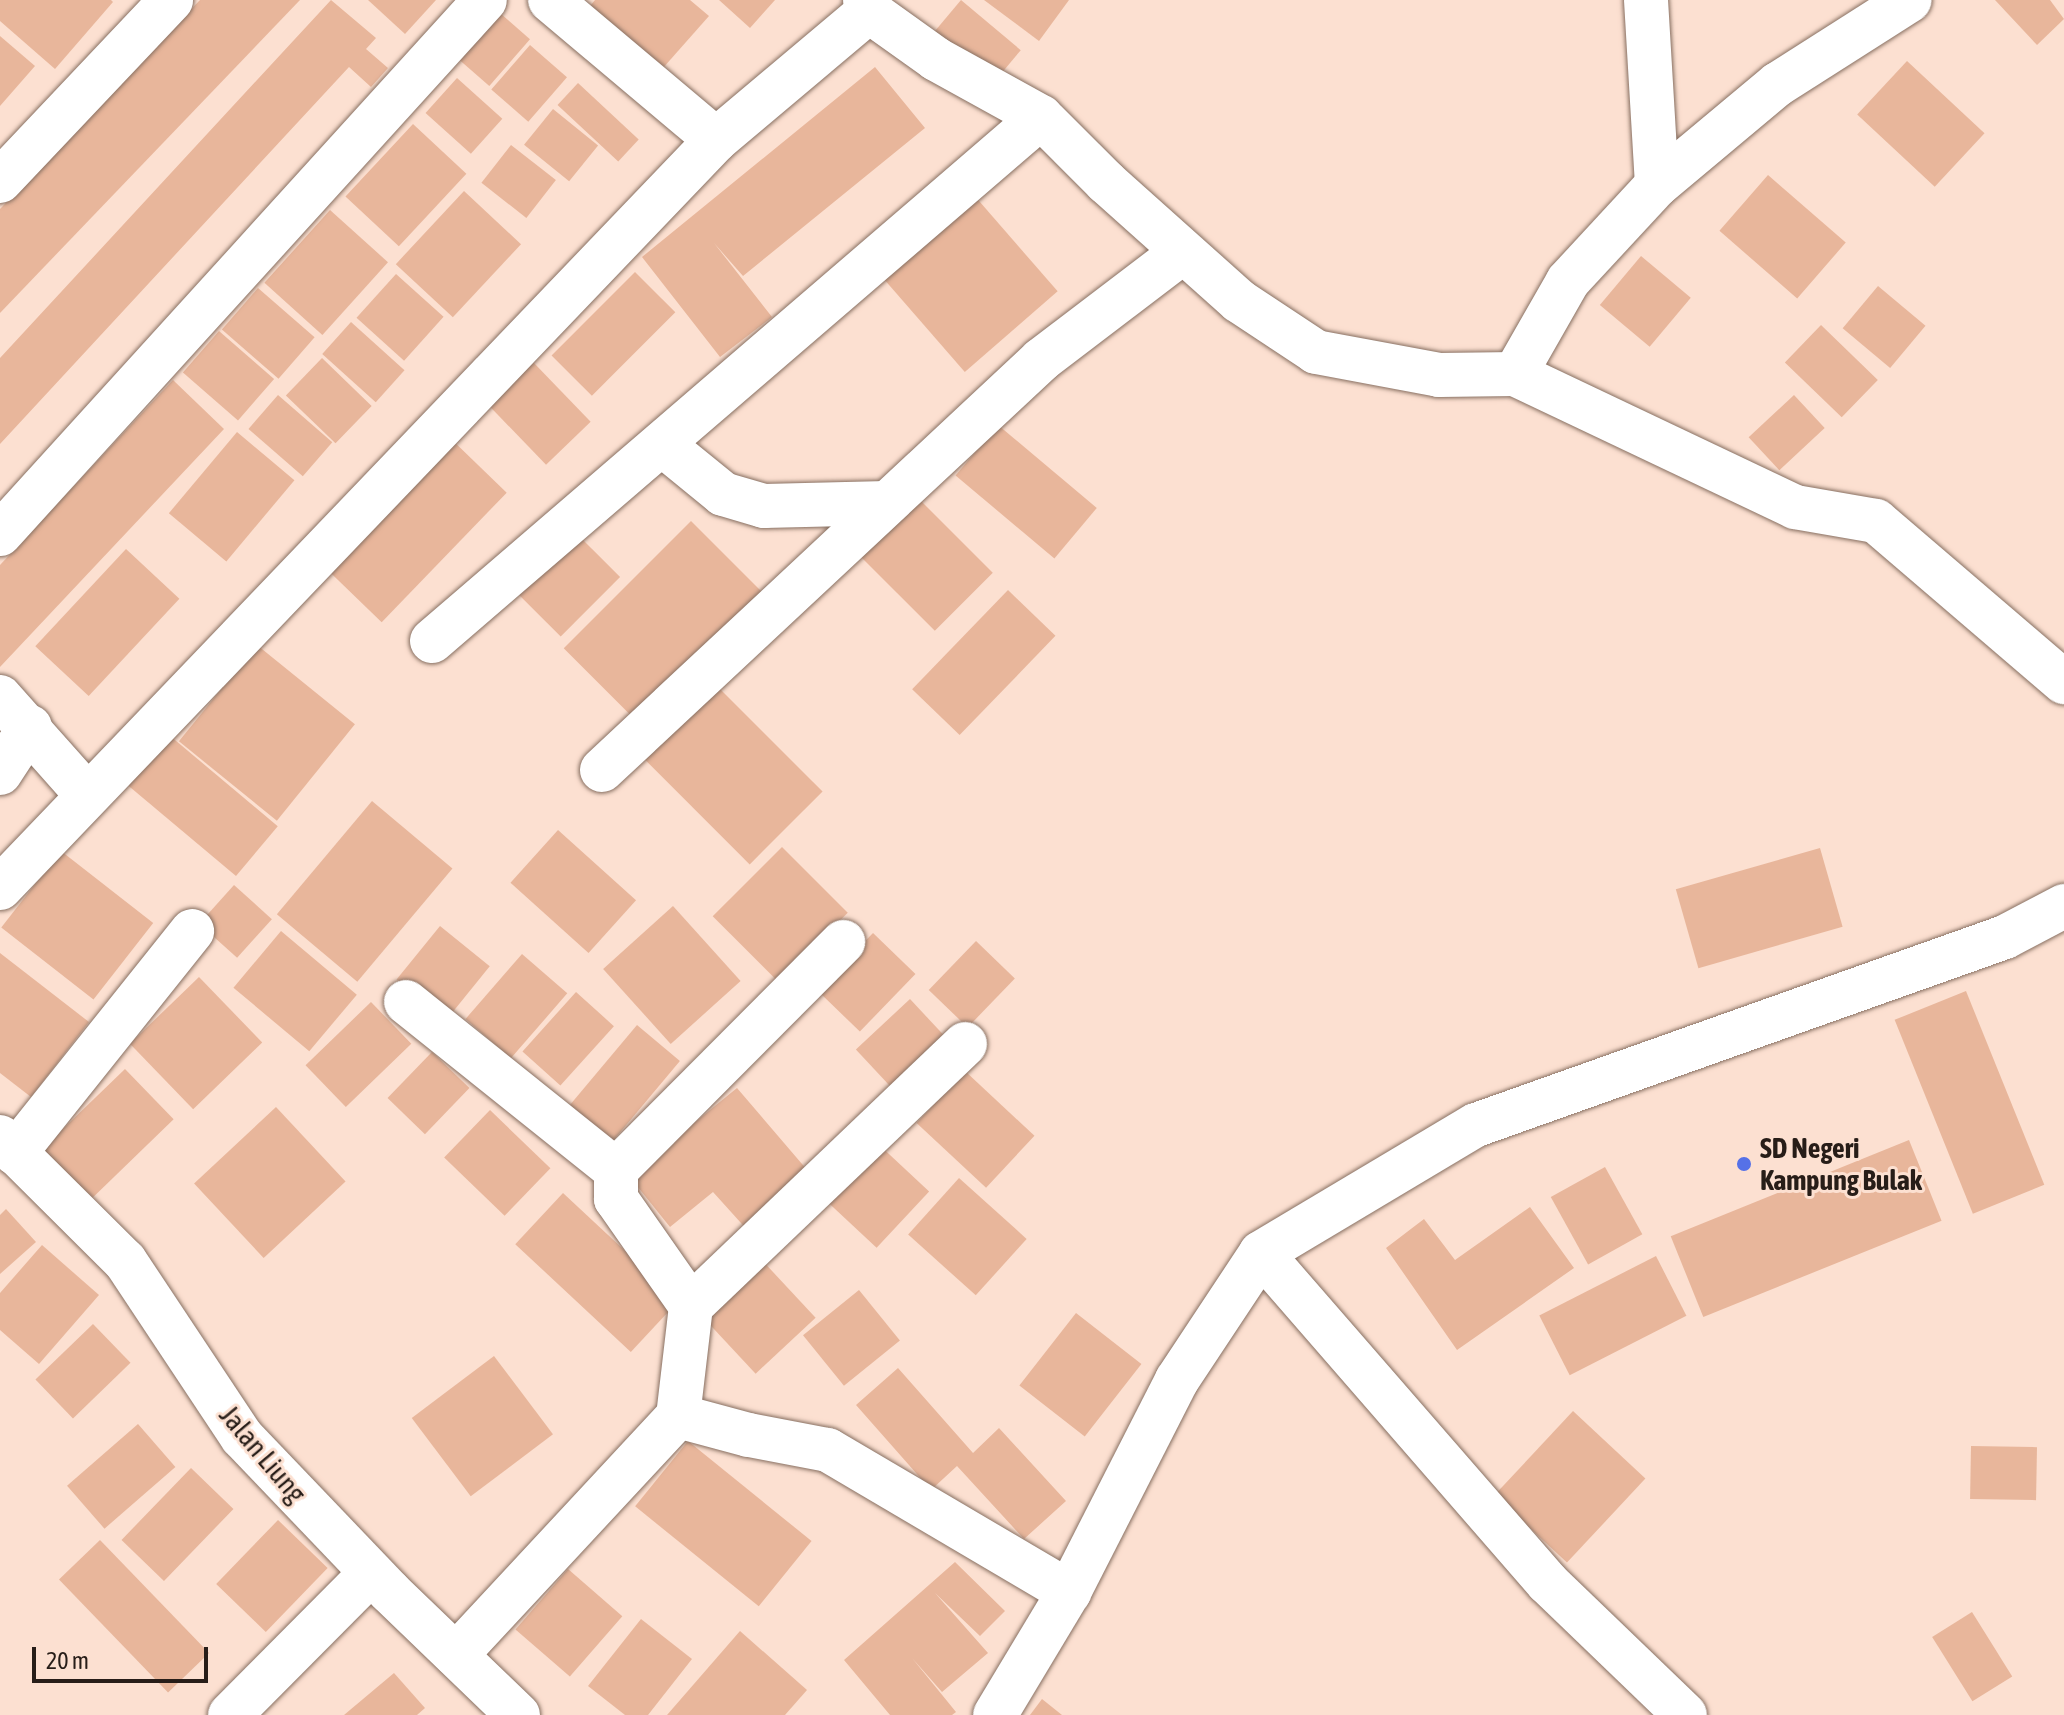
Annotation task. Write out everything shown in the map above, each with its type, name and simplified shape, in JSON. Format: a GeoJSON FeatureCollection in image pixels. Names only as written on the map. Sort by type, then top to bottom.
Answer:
{"type":"FeatureCollection","features":[{"type":"Feature","properties":{"kind":"street"},"geometry":{"type":"LineString","coordinates":[[0,181],[171,0]]}},
{"type":"Feature","properties":{"kind":"street"},"geometry":{"type":"LineString","coordinates":[[0,534],[485,0]]}},
{"type":"Feature","properties":{"kind":"street"},"geometry":{"type":"LineString","coordinates":[[550,0],[716,140]]}},
{"type":"Feature","properties":{"kind":"street"},"geometry":{"type":"LineString","coordinates":[[1646,0],[1657,185]]}},
{"type":"Feature","properties":{"kind":"street"},"geometry":{"type":"LineString","coordinates":[[1515,374],[1568,281],[1657,185],[1778,84],[1910,0]]}},
{"type":"Feature","properties":{"kind":"street"},"geometry":{"type":"LineString","coordinates":[[0,888],[86,794],[716,140],[867,6],[936,59],[1041,117],[1239,301],[1316,352],[1439,375],[1515,374],[1795,507],[1876,521],[2064,682]]}},
{"type":"Feature","properties":{"kind":"street"},"geometry":{"type":"LineString","coordinates":[[432,641],[1041,117]]}},
{"type":"Feature","properties":{"kind":"street"},"geometry":{"type":"LineString","coordinates":[[602,770],[1041,360],[1183,252]]}},
{"type":"Feature","properties":{"kind":"street"},"geometry":{"type":"LineString","coordinates":[[663,445],[723,494],[764,506],[887,503]]}},
{"type":"Feature","properties":{"kind":"street"},"geometry":{"type":"LineString","coordinates":[[15,712],[86,794]]}},
{"type":"Feature","properties":{"kind":"street"},"geometry":{"type":"LineString","coordinates":[[0,773],[15,712]]}},
{"type":"Feature","properties":{"kind":"street"},"geometry":{"type":"LineString","coordinates":[[995,1715],[1069,1592],[1177,1380],[1261,1253],[1476,1125],[2005,937],[2064,906]]}},
{"type":"Feature","properties":{"kind":"street"},"geometry":{"type":"LineString","coordinates":[[7,1145],[192,931]]}},
{"type":"Feature","properties":{"kind":"street"},"geometry":{"type":"LineString","coordinates":[[691,1306],[616,1199],[616,1170],[843,942]]}},
{"type":"Feature","properties":{"kind":"street"},"geometry":{"type":"LineString","coordinates":[[406,1002],[616,1170]]}},
{"type":"Feature","properties":{"kind":"street"},"geometry":{"type":"LineString","coordinates":[[456,1655],[678,1416],[691,1306],[965,1044]]}},
{"type":"Feature","properties":{"kind":"street","name":"Jalan Liung"},"geometry":{"type":"LineString","coordinates":[[7,1145],[125,1261],[242,1437],[371,1573],[518,1715]]}},
{"type":"Feature","properties":{"kind":"street"},"geometry":{"type":"LineString","coordinates":[[1261,1253],[1548,1583],[1685,1715]]}},
{"type":"Feature","properties":{"kind":"street"},"geometry":{"type":"LineString","coordinates":[[678,1416],[749,1435],[828,1450],[925,1511],[1069,1592]]}},
{"type":"Feature","properties":{"kind":"street"},"geometry":{"type":"LineString","coordinates":[[230,1715],[371,1573]]}},
{"type":"Feature","properties":{"kind":"building"},"geometry":{"type":"Polygon","coordinates":[[[0,0],[113,2],[55,69],[0,21],[0,0]]]}},
{"type":"Feature","properties":{"kind":"building"},"geometry":{"type":"Polygon","coordinates":[[[200,0],[300,0],[0,313],[0,209],[200,0]]]}},
{"type":"Feature","properties":{"kind":"building"},"geometry":{"type":"Polygon","coordinates":[[[331,0],[376,38],[366,49],[388,68],[371,87],[349,67],[0,444],[0,358],[331,0]]]}},
{"type":"Feature","properties":{"kind":"building"},"geometry":{"type":"Polygon","coordinates":[[[368,0],[436,0],[405,34],[368,0]]]}},
{"type":"Feature","properties":{"kind":"building"},"geometry":{"type":"Polygon","coordinates":[[[595,0],[690,0],[709,16],[663,68],[590,6],[595,0]]]}},
{"type":"Feature","properties":{"kind":"building"},"geometry":{"type":"Polygon","coordinates":[[[719,0],[775,0],[750,28],[719,0]]]}},
{"type":"Feature","properties":{"kind":"building"},"geometry":{"type":"Polygon","coordinates":[[[961,0],[1021,50],[991,85],[931,35],[961,0]]]}},
{"type":"Feature","properties":{"kind":"building"},"geometry":{"type":"Polygon","coordinates":[[[984,0],[1069,0],[1039,41],[984,0]]]}},
{"type":"Feature","properties":{"kind":"building"},"geometry":{"type":"Polygon","coordinates":[[[1995,0],[2050,0],[2064,19],[2037,45],[1995,0]]]}},
{"type":"Feature","properties":{"kind":"building"},"geometry":{"type":"Polygon","coordinates":[[[493,7],[530,39],[489,86],[452,54],[493,7]]]}},
{"type":"Feature","properties":{"kind":"building"},"geometry":{"type":"Polygon","coordinates":[[[0,36],[35,66],[0,106],[0,36]]]}},
{"type":"Feature","properties":{"kind":"building"},"geometry":{"type":"Polygon","coordinates":[[[530,45],[567,77],[528,122],[491,90],[530,45]]]}},
{"type":"Feature","properties":{"kind":"building"},"geometry":{"type":"Polygon","coordinates":[[[1907,61],[1985,133],[1935,187],[1857,114],[1907,61]]]}},
{"type":"Feature","properties":{"kind":"building"},"geometry":{"type":"Polygon","coordinates":[[[875,67],[925,128],[743,276],[714,243],[772,317],[720,357],[642,257],[875,67]]]}},
{"type":"Feature","properties":{"kind":"building"},"geometry":{"type":"Polygon","coordinates":[[[457,78],[502,119],[471,154],[426,113],[457,78]]]}},
{"type":"Feature","properties":{"kind":"building"},"geometry":{"type":"Polygon","coordinates":[[[578,83],[639,140],[618,162],[558,105],[578,83]]]}},
{"type":"Feature","properties":{"kind":"building"},"geometry":{"type":"Polygon","coordinates":[[[553,109],[598,146],[569,181],[524,145],[553,109]]]}},
{"type":"Feature","properties":{"kind":"building"},"geometry":{"type":"Polygon","coordinates":[[[413,124],[466,174],[399,246],[345,196],[413,124]]]}},
{"type":"Feature","properties":{"kind":"building"},"geometry":{"type":"Polygon","coordinates":[[[511,145],[556,180],[526,218],[481,183],[511,145]]]}},
{"type":"Feature","properties":{"kind":"building"},"geometry":{"type":"Polygon","coordinates":[[[1768,175],[1846,243],[1797,298],[1719,231],[1768,175]]]}},
{"type":"Feature","properties":{"kind":"building"},"geometry":{"type":"Polygon","coordinates":[[[464,191],[521,244],[453,317],[396,264],[464,191]]]}},
{"type":"Feature","properties":{"kind":"building"},"geometry":{"type":"Polygon","coordinates":[[[973,194],[1058,291],[965,372],[880,275],[973,194]]]}},
{"type":"Feature","properties":{"kind":"building"},"geometry":{"type":"Polygon","coordinates":[[[330,210],[388,262],[322,335],[264,283],[330,210]]]}},
{"type":"Feature","properties":{"kind":"building"},"geometry":{"type":"Polygon","coordinates":[[[1641,256],[1691,298],[1650,347],[1600,305],[1641,256]]]}},
{"type":"Feature","properties":{"kind":"building"},"geometry":{"type":"Polygon","coordinates":[[[635,272],[675,312],[592,396],[552,355],[635,272]]]}},
{"type":"Feature","properties":{"kind":"building"},"geometry":{"type":"Polygon","coordinates":[[[396,274],[444,317],[404,361],[357,318],[396,274]]]}},
{"type":"Feature","properties":{"kind":"building"},"geometry":{"type":"Polygon","coordinates":[[[1878,286],[1925,326],[1890,368],[1843,328],[1878,286]]]}},
{"type":"Feature","properties":{"kind":"building"},"geometry":{"type":"Polygon","coordinates":[[[258,288],[315,337],[279,379],[222,330],[258,288]]]}},
{"type":"Feature","properties":{"kind":"building"},"geometry":{"type":"Polygon","coordinates":[[[351,322],[405,370],[376,402],[322,354],[351,322]]]}},
{"type":"Feature","properties":{"kind":"building"},"geometry":{"type":"Polygon","coordinates":[[[1821,325],[1878,380],[1842,417],[1785,362],[1821,325]]]}},
{"type":"Feature","properties":{"kind":"building"},"geometry":{"type":"Polygon","coordinates":[[[219,331],[274,379],[238,420],[183,373],[219,331]]]}},
{"type":"Feature","properties":{"kind":"building"},"geometry":{"type":"Polygon","coordinates":[[[322,358],[372,406],[336,443],[286,395],[322,358]]]}},
{"type":"Feature","properties":{"kind":"building"},"geometry":{"type":"Polygon","coordinates":[[[533,362],[591,422],[546,465],[488,405],[533,362]]]}},
{"type":"Feature","properties":{"kind":"building"},"geometry":{"type":"Polygon","coordinates":[[[173,380],[224,429],[0,667],[0,565],[173,380]]]}},
{"type":"Feature","properties":{"kind":"building"},"geometry":{"type":"Polygon","coordinates":[[[278,395],[332,442],[303,476],[248,429],[278,395]]]}},
{"type":"Feature","properties":{"kind":"building"},"geometry":{"type":"Polygon","coordinates":[[[1794,395],[1825,428],[1779,470],[1749,437],[1794,395]]]}},
{"type":"Feature","properties":{"kind":"building"},"geometry":{"type":"Polygon","coordinates":[[[998,425],[1097,508],[1054,558],[956,476],[998,425]]]}},
{"type":"Feature","properties":{"kind":"building"},"geometry":{"type":"Polygon","coordinates":[[[237,432],[294,480],[226,561],[169,513],[237,432]]]}},
{"type":"Feature","properties":{"kind":"building"},"geometry":{"type":"Polygon","coordinates":[[[447,435],[507,493],[382,622],[322,564],[447,435]]]}},
{"type":"Feature","properties":{"kind":"building"},"geometry":{"type":"Polygon","coordinates":[[[915,495],[993,573],[935,631],[857,553],[915,495]]]}},
{"type":"Feature","properties":{"kind":"building"},"geometry":{"type":"Polygon","coordinates":[[[691,521],[765,595],[638,723],[564,648],[691,521]]]}},
{"type":"Feature","properties":{"kind":"building"},"geometry":{"type":"Polygon","coordinates":[[[572,529],[620,577],[561,636],[513,588],[572,529]]]}},
{"type":"Feature","properties":{"kind":"building"},"geometry":{"type":"Polygon","coordinates":[[[126,549],[179,599],[89,696],[35,646],[126,549]]]}},
{"type":"Feature","properties":{"kind":"building"},"geometry":{"type":"Polygon","coordinates":[[[1008,590],[1055,636],[960,735],[912,689],[1008,590]]]}},
{"type":"Feature","properties":{"kind":"building"},"geometry":{"type":"Polygon","coordinates":[[[257,645],[355,724],[277,821],[179,741],[257,645]]]}},
{"type":"Feature","properties":{"kind":"building"},"geometry":{"type":"Polygon","coordinates":[[[708,677],[823,792],[750,864],[635,750],[708,677]]]}},
{"type":"Feature","properties":{"kind":"building"},"geometry":{"type":"Polygon","coordinates":[[[169,735],[278,826],[236,876],[127,785],[169,735]]]}},
{"type":"Feature","properties":{"kind":"building"},"geometry":{"type":"Polygon","coordinates":[[[372,801],[452,868],[357,982],[277,914],[372,801]]]}},
{"type":"Feature","properties":{"kind":"building"},"geometry":{"type":"Polygon","coordinates":[[[558,830],[636,900],[589,953],[510,883],[558,830]]]}},
{"type":"Feature","properties":{"kind":"building"},"geometry":{"type":"Polygon","coordinates":[[[782,847],[848,913],[778,982],[713,916],[782,847]]]}},
{"type":"Feature","properties":{"kind":"building"},"geometry":{"type":"Polygon","coordinates":[[[1820,848],[1843,927],[1698,968],[1676,889],[1820,848]]]}},
{"type":"Feature","properties":{"kind":"building"},"geometry":{"type":"Polygon","coordinates":[[[61,851],[153,923],[93,999],[1,927],[61,851]]]}},
{"type":"Feature","properties":{"kind":"building"},"geometry":{"type":"Polygon","coordinates":[[[234,885],[272,919],[237,958],[199,924],[234,885]]]}},
{"type":"Feature","properties":{"kind":"building"},"geometry":{"type":"Polygon","coordinates":[[[673,906],[741,981],[671,1044],[603,969],[673,906]]]}},
{"type":"Feature","properties":{"kind":"building"},"geometry":{"type":"Polygon","coordinates":[[[440,926],[490,966],[446,1020],[397,980],[440,926]]]}},
{"type":"Feature","properties":{"kind":"building"},"geometry":{"type":"Polygon","coordinates":[[[281,931],[357,995],[309,1051],[233,988],[281,931]]]}},
{"type":"Feature","properties":{"kind":"building"},"geometry":{"type":"Polygon","coordinates":[[[873,933],[915,974],[860,1032],[817,991],[873,933]]]}},
{"type":"Feature","properties":{"kind":"building"},"geometry":{"type":"Polygon","coordinates":[[[976,941],[1015,979],[968,1027],[929,990],[976,941]]]}},
{"type":"Feature","properties":{"kind":"building"},"geometry":{"type":"Polygon","coordinates":[[[0,953],[89,1022],[31,1097],[0,1073],[0,953]]]}},
{"type":"Feature","properties":{"kind":"building"},"geometry":{"type":"Polygon","coordinates":[[[522,954],[567,993],[511,1058],[466,1019],[522,954]]]}},
{"type":"Feature","properties":{"kind":"building"},"geometry":{"type":"Polygon","coordinates":[[[199,977],[262,1042],[193,1109],[130,1044],[199,977]]]}},
{"type":"Feature","properties":{"kind":"building"},"geometry":{"type":"Polygon","coordinates":[[[1966,991],[2044,1185],[1973,1214],[1895,1020],[1966,991]]]}},
{"type":"Feature","properties":{"kind":"building"},"geometry":{"type":"Polygon","coordinates":[[[576,992],[614,1026],[560,1086],[522,1051],[576,992]]]}},
{"type":"Feature","properties":{"kind":"building"},"geometry":{"type":"Polygon","coordinates":[[[910,999],[954,1046],[900,1096],[856,1049],[910,999]]]}},
{"type":"Feature","properties":{"kind":"building"},"geometry":{"type":"Polygon","coordinates":[[[371,1002],[411,1044],[346,1107],[306,1065],[371,1002]]]}},
{"type":"Feature","properties":{"kind":"building"},"geometry":{"type":"Polygon","coordinates":[[[637,1025],[680,1061],[611,1143],[568,1107],[637,1025]]]}},
{"type":"Feature","properties":{"kind":"building"},"geometry":{"type":"Polygon","coordinates":[[[432,1052],[469,1088],[425,1134],[388,1098],[432,1052]]]}},
{"type":"Feature","properties":{"kind":"building"},"geometry":{"type":"Polygon","coordinates":[[[125,1069],[174,1119],[89,1201],[41,1150],[125,1069]]]}},
{"type":"Feature","properties":{"kind":"building"},"geometry":{"type":"Polygon","coordinates":[[[965,1071],[1034,1136],[986,1188],[917,1123],[965,1071]]]}},
{"type":"Feature","properties":{"kind":"building"},"geometry":{"type":"Polygon","coordinates":[[[737,1088],[814,1178],[750,1233],[713,1192],[670,1227],[629,1176],[737,1088]]]}},
{"type":"Feature","properties":{"kind":"building"},"geometry":{"type":"Polygon","coordinates":[[[276,1107],[346,1182],[264,1258],[194,1183],[276,1107]]]}},
{"type":"Feature","properties":{"kind":"building"},"geometry":{"type":"Polygon","coordinates":[[[490,1110],[550,1168],[505,1216],[444,1157],[490,1110]]]}},
{"type":"Feature","properties":{"kind":"building"},"geometry":{"type":"Polygon","coordinates":[[[1909,1140],[1942,1221],[1703,1317],[1671,1236],[1909,1140]]]}},
{"type":"Feature","properties":{"kind":"building"},"geometry":{"type":"Polygon","coordinates":[[[875,1141],[929,1191],[877,1248],[822,1197],[875,1141]]]}},
{"type":"Feature","properties":{"kind":"building"},"geometry":{"type":"Polygon","coordinates":[[[1605,1167],[1642,1234],[1588,1264],[1551,1197],[1605,1167]]]}},
{"type":"Feature","properties":{"kind":"building"},"geometry":{"type":"Polygon","coordinates":[[[959,1178],[1027,1239],[976,1295],[908,1234],[959,1178]]]}},
{"type":"Feature","properties":{"kind":"building"},"geometry":{"type":"Polygon","coordinates":[[[563,1193],[679,1301],[631,1352],[515,1244],[563,1193]]]}},
{"type":"Feature","properties":{"kind":"building"},"geometry":{"type":"Polygon","coordinates":[[[1530,1207],[1574,1268],[1457,1350],[1386,1248],[1424,1219],[1455,1260],[1530,1207]]]}},
{"type":"Feature","properties":{"kind":"building"},"geometry":{"type":"Polygon","coordinates":[[[6,1209],[36,1242],[0,1274],[0,1215],[6,1209]]]}},
{"type":"Feature","properties":{"kind":"building"},"geometry":{"type":"Polygon","coordinates":[[[42,1245],[99,1295],[39,1364],[0,1330],[0,1293],[42,1245]]]}},
{"type":"Feature","properties":{"kind":"building"},"geometry":{"type":"Polygon","coordinates":[[[1656,1256],[1686,1316],[1570,1375],[1539,1315],[1656,1256]]]}},
{"type":"Feature","properties":{"kind":"building"},"geometry":{"type":"Polygon","coordinates":[[[759,1257],[816,1318],[756,1374],[699,1313],[759,1257]]]}},
{"type":"Feature","properties":{"kind":"building"},"geometry":{"type":"Polygon","coordinates":[[[859,1290],[900,1341],[844,1386],[803,1335],[859,1290]]]}},
{"type":"Feature","properties":{"kind":"building"},"geometry":{"type":"Polygon","coordinates":[[[1076,1313],[1141,1364],[1085,1437],[1019,1385],[1076,1313]]]}},
{"type":"Feature","properties":{"kind":"building"},"geometry":{"type":"Polygon","coordinates":[[[93,1324],[131,1363],[73,1418],[35,1380],[93,1324]]]}},
{"type":"Feature","properties":{"kind":"building"},"geometry":{"type":"Polygon","coordinates":[[[494,1356],[553,1434],[471,1496],[412,1418],[494,1356]]]}},
{"type":"Feature","properties":{"kind":"building"},"geometry":{"type":"Polygon","coordinates":[[[898,1368],[973,1453],[999,1428],[1066,1501],[1024,1539],[957,1466],[931,1490],[856,1405],[898,1368]]]}},
{"type":"Feature","properties":{"kind":"building"},"geometry":{"type":"Polygon","coordinates":[[[1573,1411],[1645,1479],[1567,1563],[1495,1495],[1573,1411]]]}},
{"type":"Feature","properties":{"kind":"building"},"geometry":{"type":"Polygon","coordinates":[[[138,1424],[175,1467],[104,1529],[67,1486],[138,1424]]]}},
{"type":"Feature","properties":{"kind":"building"},"geometry":{"type":"Polygon","coordinates":[[[688,1441],[812,1541],[759,1606],[635,1506],[688,1441]]]}},
{"type":"Feature","properties":{"kind":"building"},"geometry":{"type":"Polygon","coordinates":[[[1971,1446],[2037,1447],[2036,1500],[1970,1499],[1971,1446]]]}},
{"type":"Feature","properties":{"kind":"building"},"geometry":{"type":"Polygon","coordinates":[[[191,1468],[233,1509],[164,1581],[122,1540],[191,1468]]]}},
{"type":"Feature","properties":{"kind":"building"},"geometry":{"type":"Polygon","coordinates":[[[278,1520],[328,1568],[266,1632],[216,1584],[278,1520]]]}},
{"type":"Feature","properties":{"kind":"building"},"geometry":{"type":"Polygon","coordinates":[[[100,1540],[209,1653],[168,1693],[59,1580],[100,1540]]]}},
{"type":"Feature","properties":{"kind":"building"},"geometry":{"type":"Polygon","coordinates":[[[955,1562],[1005,1611],[980,1636],[935,1593],[988,1653],[942,1692],[912,1658],[956,1712],[952,1715],[890,1715],[844,1660],[955,1562]]]}},
{"type":"Feature","properties":{"kind":"building"},"geometry":{"type":"Polygon","coordinates":[[[568,1569],[622,1616],[570,1677],[516,1629],[568,1569]]]}},
{"type":"Feature","properties":{"kind":"building"},"geometry":{"type":"Polygon","coordinates":[[[1972,1612],[2012,1676],[1972,1701],[1932,1637],[1972,1612]]]}},
{"type":"Feature","properties":{"kind":"building"},"geometry":{"type":"Polygon","coordinates":[[[641,1619],[692,1659],[648,1715],[625,1715],[588,1686],[641,1619]]]}},
{"type":"Feature","properties":{"kind":"building"},"geometry":{"type":"Polygon","coordinates":[[[740,1631],[807,1690],[785,1715],[667,1715],[740,1631]]]}},
{"type":"Feature","properties":{"kind":"building"},"geometry":{"type":"Polygon","coordinates":[[[394,1673],[425,1708],[417,1715],[344,1715],[394,1673]]]}},
{"type":"Feature","properties":{"kind":"building"},"geometry":{"type":"Polygon","coordinates":[[[1042,1699],[1062,1715],[1030,1715],[1042,1699]]]}},
{"type":"Feature","properties":{"kind":"place","name":"SD Negeri Kampung Bulak"},"geometry":{"type":"Point","coordinates":[1744,1164]}}]}
